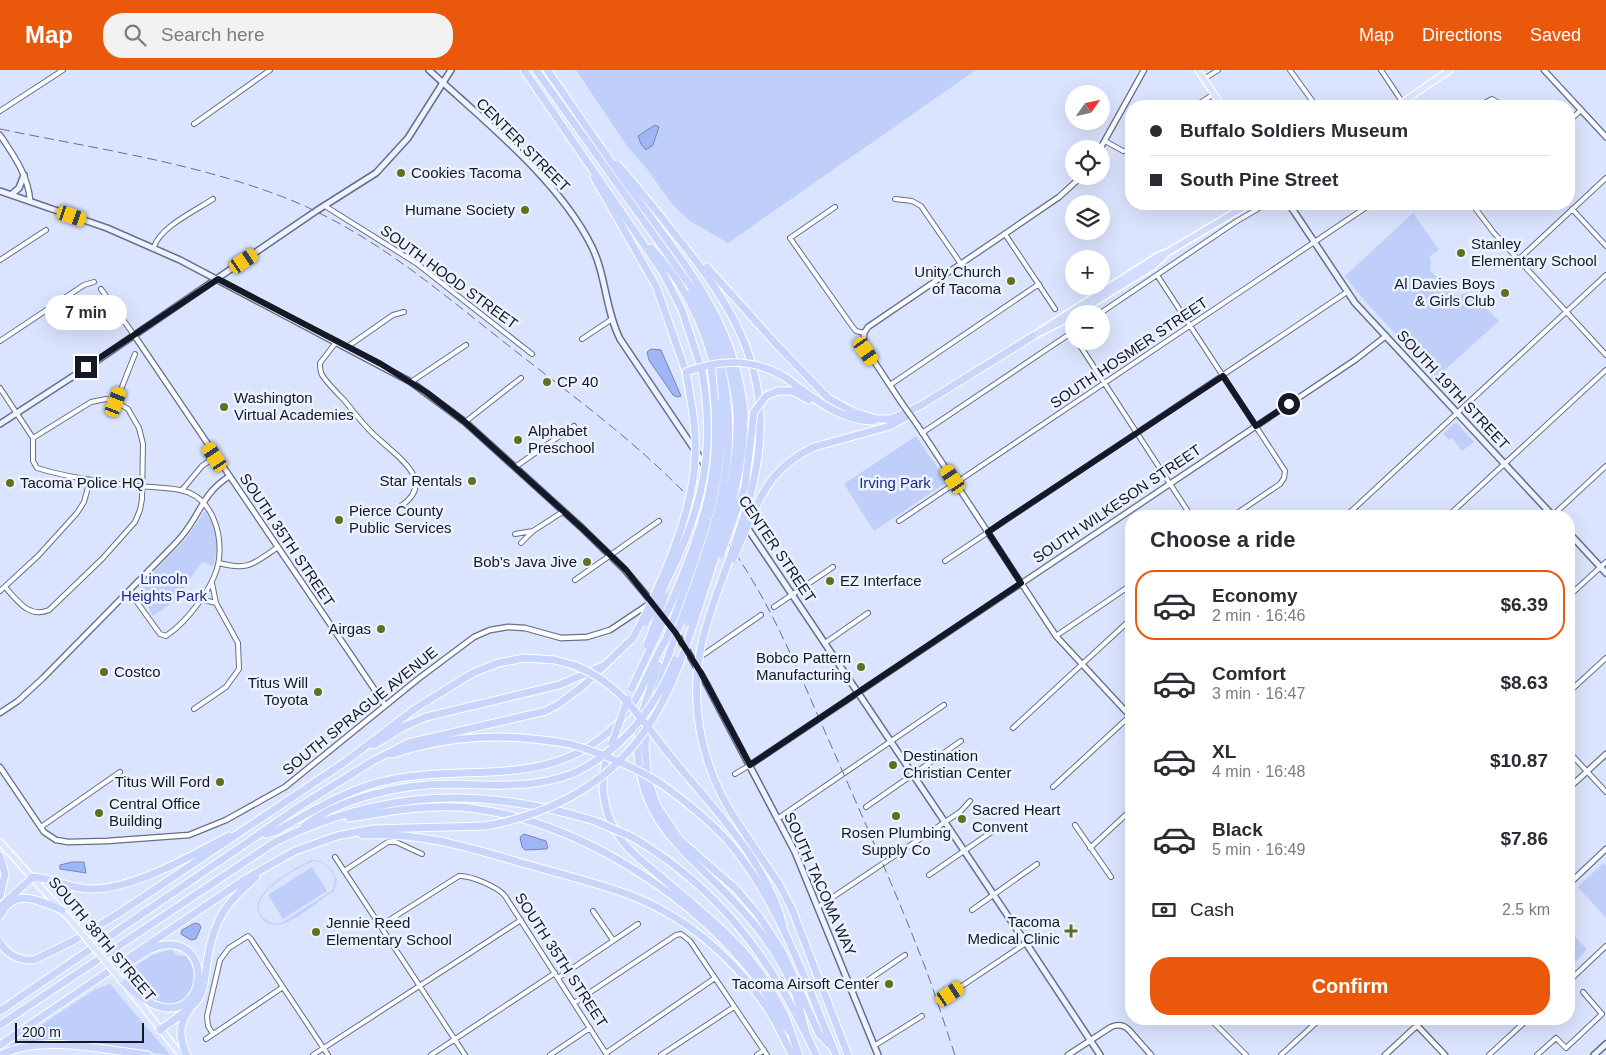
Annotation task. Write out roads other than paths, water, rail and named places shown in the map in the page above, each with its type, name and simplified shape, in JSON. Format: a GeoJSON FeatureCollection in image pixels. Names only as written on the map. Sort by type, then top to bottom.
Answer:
{"type":"FeatureCollection","features":[{"type":"Feature","properties":{"kind":"highway"},"geometry":{"type":"LineString","coordinates":[[524,70],[637,233],[677,298],[690,330],[702,371],[708,413],[707,461],[695,512],[606,762],[603,790],[608,813],[620,838],[636,855],[717,925],[740,948],[764,978],[786,1018],[789,1031]]}},
{"type":"Feature","properties":{"kind":"highway"},"geometry":{"type":"LineString","coordinates":[[536,70],[686,286],[707,326],[718,354],[729,448],[724,486],[716,516],[651,709],[645,736],[646,770],[653,797],[668,824],[680,840],[736,889],[758,916],[782,953],[819,1034],[835,1051]]}},
{"type":"Feature","properties":{"kind":"highway"},"geometry":{"type":"LineString","coordinates":[[0,1046],[61,1003],[267,866],[295,851],[337,836],[386,828],[465,828],[485,826],[528,816],[557,805],[594,782],[626,754],[642,734],[664,700],[706,583],[738,482],[744,443],[737,370],[719,319],[704,292],[547,70]]}},
{"type":"Feature","properties":{"kind":"highway"},"geometry":{"type":"LineString","coordinates":[[603,149],[777,345],[828,398],[854,412],[876,419],[892,419]]}},
{"type":"Feature","properties":{"kind":"highway"},"geometry":{"type":"LineString","coordinates":[[589,166],[598,186],[639,255],[662,302],[686,372],[694,417],[696,444],[690,498],[659,584],[633,638]]}},
{"type":"Feature","properties":{"kind":"highway"},"geometry":{"type":"LineString","coordinates":[[656,210],[712,280],[734,320],[753,371],[758,395],[760,426],[758,455],[752,492],[703,638],[697,696],[701,739],[709,767],[724,799],[779,884],[792,909],[848,1055]]}},
{"type":"Feature","properties":{"kind":"highway"},"geometry":{"type":"LineString","coordinates":[[706,583],[712,574],[742,499],[750,458],[754,412],[766,396],[778,391],[788,390],[847,420],[872,422],[892,419],[920,406],[1158,256],[1239,210]]}},
{"type":"Feature","properties":{"kind":"highway"},"geometry":{"type":"LineString","coordinates":[[298,831],[313,820],[339,807],[382,793],[438,784],[530,785],[572,774],[597,761],[634,730],[648,711],[672,667],[729,497],[737,450],[740,412],[729,365],[714,323],[694,290],[648,229]]}},
{"type":"Feature","properties":{"kind":"highway"},"geometry":{"type":"LineString","coordinates":[[637,233],[659,257],[698,319],[724,402],[720,472],[714,502],[666,640],[640,726],[638,755],[645,794],[656,818],[669,836],[732,899],[765,939],[796,995],[806,1032]]}},
{"type":"Feature","properties":{"kind":"highway"},"geometry":{"type":"LineString","coordinates":[[1089,305],[1152,268],[1168,252]]}},
{"type":"Feature","properties":{"kind":"highway"},"geometry":{"type":"LineString","coordinates":[[1033,336],[1065,319]]}},
{"type":"Feature","properties":{"kind":"highway"},"geometry":{"type":"LineString","coordinates":[[686,372],[711,365],[740,361],[765,366],[837,413],[857,420]]}},
{"type":"Feature","properties":{"kind":"highway"},"geometry":{"type":"LineString","coordinates":[[632,688],[685,566],[708,496],[715,445],[716,409],[711,365]]}},
{"type":"Feature","properties":{"kind":"highway"},"geometry":{"type":"LineString","coordinates":[[720,586],[764,489],[784,466],[793,458],[814,447],[890,426],[906,418],[920,406]]}},
{"type":"Feature","properties":{"kind":"highway"},"geometry":{"type":"LineString","coordinates":[[0,1011],[330,787],[372,761],[408,742],[546,711],[573,694],[633,638],[649,617],[679,557]]}},
{"type":"Feature","properties":{"kind":"highway"},"geometry":{"type":"LineString","coordinates":[[259,836],[277,831],[344,794],[375,784],[416,776],[536,769],[581,752],[614,728],[627,714],[640,694],[666,640]]}},
{"type":"Feature","properties":{"kind":"highway"},"geometry":{"type":"LineString","coordinates":[[345,762],[416,708],[487,666],[505,661],[535,658],[555,660],[576,666],[598,676],[620,694],[730,828],[752,859],[777,904],[788,942]]}},
{"type":"Feature","properties":{"kind":"highway"},"geometry":{"type":"LineString","coordinates":[[0,942],[12,955],[24,960],[34,960],[46,955],[118,914],[345,762],[403,727],[426,717],[559,685],[603,666]]}},
{"type":"Feature","properties":{"kind":"highway"},"geometry":{"type":"LineString","coordinates":[[372,761],[416,748],[461,738],[482,736],[523,737],[570,744],[633,766],[689,804],[736,851],[763,893],[788,942],[835,1051]]}},
{"type":"Feature","properties":{"kind":"highway"},"geometry":{"type":"LineString","coordinates":[[0,1025],[275,842],[298,831],[398,801],[447,798],[511,800],[558,809],[595,821],[632,837],[674,864],[708,893],[734,919],[768,965],[806,1032],[816,1055]]}},
{"type":"Feature","properties":{"kind":"highway"},"geometry":{"type":"LineString","coordinates":[[327,821],[406,808],[458,807],[510,815],[567,835],[648,879],[715,933],[752,972],[789,1031],[799,1055]]}},
{"type":"Feature","properties":{"kind":"highway"},"geometry":{"type":"LineString","coordinates":[[0,907],[33,877],[47,878],[64,884],[87,888],[104,889],[128,884],[227,837],[277,808]]}},
{"type":"Feature","properties":{"kind":"highway"},"geometry":{"type":"LineString","coordinates":[[337,836],[398,835],[440,840],[608,888],[652,906],[700,935],[727,959],[764,1002],[792,1055]]}},
{"type":"Feature","properties":{"kind":"highway"},"geometry":{"type":"LineString","coordinates":[[0,856],[5,874],[0,896]]}},
{"type":"Feature","properties":{"kind":"highway"},"geometry":{"type":"LineString","coordinates":[[187,1055],[180,1039],[180,1028],[203,988],[210,943],[221,913],[238,893],[267,866]]}},
{"type":"Feature","properties":{"kind":"highway"},"geometry":{"type":"LineString","coordinates":[[0,916],[6,907],[23,898],[40,900],[62,910]]}},
{"type":"Feature","properties":{"kind":"highway"},"geometry":{"type":"LineString","coordinates":[[61,1003],[153,949],[164,945],[180,947],[190,954],[197,965],[199,979],[195,992],[189,1000],[181,1005],[167,1007],[149,1001],[121,980]]}},
{"type":"Feature","properties":{"kind":"highway"},"geometry":{"type":"LineString","coordinates":[[160,1030],[197,1001]]}},
{"type":"Feature","properties":{"kind":"highway"},"geometry":{"type":"LineString","coordinates":[[1,1055],[18,1048],[39,1044],[148,1055]]}},
{"type":"Feature","properties":{"kind":"main road","name":"CENTER STREET"},"geometry":{"type":"LineString","coordinates":[[429,70],[533,169],[554,191],[579,225],[591,245],[598,262],[612,319],[620,339],[946,822],[1100,1055]]}},
{"type":"Feature","properties":{"kind":"main road"},"geometry":{"type":"LineString","coordinates":[[0,424],[376,173],[417,126],[450,70]]}},
{"type":"Feature","properties":{"kind":"main road"},"geometry":{"type":"LineString","coordinates":[[1198,70],[1218,100]]}},
{"type":"Feature","properties":{"kind":"main road"},"geometry":{"type":"LineString","coordinates":[[1409,100],[1450,70]]}},
{"type":"Feature","properties":{"kind":"main road"},"geometry":{"type":"LineString","coordinates":[[12,194],[19,188],[24,175]]}},
{"type":"Feature","properties":{"kind":"main road","name":"SOUTH TACOMA WAY"},"geometry":{"type":"LineString","coordinates":[[0,190],[154,247],[337,341],[411,382],[465,422],[610,555],[652,602],[675,632],[694,662],[750,765],[795,852],[878,1055]]}},
{"type":"Feature","properties":{"kind":"main road","name":"SOUTH 19TH STREET"},"geometry":{"type":"LineString","coordinates":[[1292,210],[1347,292],[1546,510]]}},
{"type":"Feature","properties":{"kind":"main road"},"geometry":{"type":"LineString","coordinates":[[1575,540],[1606,573]]}},
{"type":"Feature","properties":{"kind":"main road","name":"SOUTH 38TH STREET"},"geometry":{"type":"LineString","coordinates":[[0,842],[75,925],[181,1055]]}},
{"type":"Feature","properties":{"kind":"main road"},"geometry":{"type":"LineString","coordinates":[[1594,1055],[1606,1044]]}},
{"type":"Feature","properties":{"kind":"street"},"geometry":{"type":"LineString","coordinates":[[0,112],[63,70]]}},
{"type":"Feature","properties":{"kind":"street"},"geometry":{"type":"LineString","coordinates":[[194,124],[270,70]]}},
{"type":"Feature","properties":{"kind":"street"},"geometry":{"type":"LineString","coordinates":[[1128,100],[1144,70]]}},
{"type":"Feature","properties":{"kind":"street"},"geometry":{"type":"LineString","coordinates":[[1204,79],[1218,70]]}},
{"type":"Feature","properties":{"kind":"street"},"geometry":{"type":"LineString","coordinates":[[1290,70],[1312,100]]}},
{"type":"Feature","properties":{"kind":"street"},"geometry":{"type":"LineString","coordinates":[[1381,70],[1401,100]]}},
{"type":"Feature","properties":{"kind":"street"},"geometry":{"type":"LineString","coordinates":[[1544,70],[1572,100]]}},
{"type":"Feature","properties":{"kind":"street"},"geometry":{"type":"LineString","coordinates":[[1204,100],[1214,94]]}},
{"type":"Feature","properties":{"kind":"street"},"geometry":{"type":"LineString","coordinates":[[1575,104],[1606,136]]}},
{"type":"Feature","properties":{"kind":"street"},"geometry":{"type":"LineString","coordinates":[[1106,140],[1125,105]]}},
{"type":"Feature","properties":{"kind":"street"},"geometry":{"type":"LineString","coordinates":[[1575,116],[1581,110]]}},
{"type":"Feature","properties":{"kind":"street"},"geometry":{"type":"LineString","coordinates":[[0,135],[20,166],[29,189],[30,200]]}},
{"type":"Feature","properties":{"kind":"street"},"geometry":{"type":"LineString","coordinates":[[1110,144],[1125,151]]}},
{"type":"Feature","properties":{"kind":"street"},"geometry":{"type":"LineString","coordinates":[[1575,206],[1606,178]]}},
{"type":"Feature","properties":{"kind":"street"},"geometry":{"type":"LineString","coordinates":[[1072,185],[1059,197],[874,322],[864,333],[863,344],[1056,636],[1125,710]]}},
{"type":"Feature","properties":{"kind":"street"},"geometry":{"type":"LineString","coordinates":[[154,247],[164,232],[213,199]]}},
{"type":"Feature","properties":{"kind":"street"},"geometry":{"type":"LineString","coordinates":[[895,199],[912,201],[921,206],[961,264]]}},
{"type":"Feature","properties":{"kind":"street","name":"SOUTH HOOD STREET"},"geometry":{"type":"LineString","coordinates":[[325,206],[416,263],[532,354]]}},
{"type":"Feature","properties":{"kind":"street"},"geometry":{"type":"LineString","coordinates":[[835,208],[790,238],[856,331],[864,333]]}},
{"type":"Feature","properties":{"kind":"street"},"geometry":{"type":"LineString","coordinates":[[1110,307],[1256,210]]}},
{"type":"Feature","properties":{"kind":"street","name":"SOUTH HOSMER STREET"},"geometry":{"type":"LineString","coordinates":[[899,521],[1362,210]]}},
{"type":"Feature","properties":{"kind":"street"},"geometry":{"type":"LineString","coordinates":[[1478,210],[1486,224],[1606,355]]}},
{"type":"Feature","properties":{"kind":"street"},"geometry":{"type":"LineString","coordinates":[[1518,260],[1571,210]]}},
{"type":"Feature","properties":{"kind":"street"},"geometry":{"type":"LineString","coordinates":[[1573,210],[1606,246]]}},
{"type":"Feature","properties":{"kind":"street"},"geometry":{"type":"LineString","coordinates":[[0,260],[46,230]]}},
{"type":"Feature","properties":{"kind":"street"},"geometry":{"type":"LineString","coordinates":[[1005,234],[1056,308]]}},
{"type":"Feature","properties":{"kind":"street"},"geometry":{"type":"LineString","coordinates":[[1157,275],[1283,467],[1285,476],[1283,481],[1276,488],[1242,510]]}},
{"type":"Feature","properties":{"kind":"street"},"geometry":{"type":"LineString","coordinates":[[1354,510],[1606,275]]}},
{"type":"Feature","properties":{"kind":"street"},"geometry":{"type":"LineString","coordinates":[[0,341],[84,285],[94,282]]}},
{"type":"Feature","properties":{"kind":"street"},"geometry":{"type":"LineString","coordinates":[[890,385],[1039,284]]}},
{"type":"Feature","properties":{"kind":"street","name":"SOUTH 35TH STREET"},"geometry":{"type":"LineString","coordinates":[[101,289],[385,705]]}},
{"type":"Feature","properties":{"kind":"street"},"geometry":{"type":"LineString","coordinates":[[945,561],[1347,292]]}},
{"type":"Feature","properties":{"kind":"street"},"geometry":{"type":"LineString","coordinates":[[347,347],[393,315],[404,312]]}},
{"type":"Feature","properties":{"kind":"street"},"geometry":{"type":"LineString","coordinates":[[582,339],[612,319]]}},
{"type":"Feature","properties":{"kind":"street","name":"SOUTH WILKESON STREET"},"geometry":{"type":"LineString","coordinates":[[1131,510],[1355,360],[1386,336]]}},
{"type":"Feature","properties":{"kind":"street"},"geometry":{"type":"LineString","coordinates":[[922,432],[1065,338]]}},
{"type":"Feature","properties":{"kind":"street"},"geometry":{"type":"LineString","coordinates":[[337,341],[320,364],[321,371],[328,382],[373,434],[403,460],[412,471],[416,480],[415,490],[410,499],[401,506]]}},
{"type":"Feature","properties":{"kind":"street"},"geometry":{"type":"LineString","coordinates":[[411,382],[466,345]]}},
{"type":"Feature","properties":{"kind":"street"},"geometry":{"type":"LineString","coordinates":[[1083,350],[1187,510]]}},
{"type":"Feature","properties":{"kind":"street"},"geometry":{"type":"LineString","coordinates":[[116,402],[135,354]]}},
{"type":"Feature","properties":{"kind":"street"},"geometry":{"type":"LineString","coordinates":[[1454,510],[1606,370]]}},
{"type":"Feature","properties":{"kind":"street"},"geometry":{"type":"LineString","coordinates":[[465,422],[521,378]]}},
{"type":"Feature","properties":{"kind":"street"},"geometry":{"type":"LineString","coordinates":[[0,388],[33,438],[35,466],[39,469],[90,480],[182,490],[202,503],[214,518],[220,546],[219,563],[212,583],[186,618],[164,636],[158,632],[129,591]]}},
{"type":"Feature","properties":{"kind":"street"},"geometry":{"type":"LineString","coordinates":[[5,587],[28,610],[38,613],[49,610],[131,528],[140,510],[143,444],[140,428],[128,409],[116,402],[99,399],[90,402],[33,438]]}},
{"type":"Feature","properties":{"kind":"street"},"geometry":{"type":"LineString","coordinates":[[515,467],[574,426]]}},
{"type":"Feature","properties":{"kind":"street"},"geometry":{"type":"LineString","coordinates":[[182,490],[202,466],[215,457]]}},
{"type":"Feature","properties":{"kind":"street"},"geometry":{"type":"LineString","coordinates":[[1558,510],[1606,466]]}},
{"type":"Feature","properties":{"kind":"street"},"geometry":{"type":"LineString","coordinates":[[0,713],[34,686],[129,591],[185,532],[213,488],[228,477]]}},
{"type":"Feature","properties":{"kind":"street"},"geometry":{"type":"LineString","coordinates":[[0,592],[38,556],[77,513],[84,502],[90,480]]}},
{"type":"Feature","properties":{"kind":"street"},"geometry":{"type":"LineString","coordinates":[[521,543],[533,531],[564,511]]}},
{"type":"Feature","properties":{"kind":"street","name":"SOUTH WILKESON STREET"},"geometry":{"type":"LineString","coordinates":[[735,774],[1125,514]]}},
{"type":"Feature","properties":{"kind":"street"},"geometry":{"type":"LineString","coordinates":[[575,580],[659,521]]}},
{"type":"Feature","properties":{"kind":"street"},"geometry":{"type":"LineString","coordinates":[[515,534],[533,531]]}},
{"type":"Feature","properties":{"kind":"street"},"geometry":{"type":"LineString","coordinates":[[219,563],[232,567],[244,567],[278,547]]}},
{"type":"Feature","properties":{"kind":"street"},"geometry":{"type":"LineString","coordinates":[[1575,590],[1606,562]]}},
{"type":"Feature","properties":{"kind":"street"},"geometry":{"type":"LineString","coordinates":[[774,607],[833,567]]}},
{"type":"Feature","properties":{"kind":"street"},"geometry":{"type":"LineString","coordinates":[[194,710],[226,687],[239,669],[238,643],[216,602],[212,583]]}},
{"type":"Feature","properties":{"kind":"street"},"geometry":{"type":"LineString","coordinates":[[1056,636],[1125,589]]}},
{"type":"Feature","properties":{"kind":"street"},"geometry":{"type":"LineString","coordinates":[[200,599],[216,602]]}},
{"type":"Feature","properties":{"kind":"street","name":"SOUTH SPRAGUE AVENUE"},"geometry":{"type":"LineString","coordinates":[[41,827],[56,840],[77,841],[174,838],[204,830],[285,787],[464,643],[483,633],[501,628],[520,627],[560,638],[587,637],[610,630],[652,602]]}},
{"type":"Feature","properties":{"kind":"street"},"geometry":{"type":"LineString","coordinates":[[825,643],[868,613]]}},
{"type":"Feature","properties":{"kind":"street"},"geometry":{"type":"LineString","coordinates":[[694,662],[761,616]]}},
{"type":"Feature","properties":{"kind":"street"},"geometry":{"type":"LineString","coordinates":[[1013,728],[1125,625]]}},
{"type":"Feature","properties":{"kind":"street"},"geometry":{"type":"LineString","coordinates":[[1575,686],[1606,658]]}},
{"type":"Feature","properties":{"kind":"street"},"geometry":{"type":"LineString","coordinates":[[777,819],[944,704]]}},
{"type":"Feature","properties":{"kind":"street"},"geometry":{"type":"LineString","coordinates":[[1053,787],[1125,721]]}},
{"type":"Feature","properties":{"kind":"street"},"geometry":{"type":"LineString","coordinates":[[866,807],[960,741]]}},
{"type":"Feature","properties":{"kind":"street"},"geometry":{"type":"LineString","coordinates":[[1575,783],[1606,754]]}},
{"type":"Feature","properties":{"kind":"street"},"geometry":{"type":"LineString","coordinates":[[1575,759],[1606,792]]}},
{"type":"Feature","properties":{"kind":"street"},"geometry":{"type":"LineString","coordinates":[[0,766],[41,827],[120,772]]}},
{"type":"Feature","properties":{"kind":"street"},"geometry":{"type":"LineString","coordinates":[[818,908],[962,811],[970,801]]}},
{"type":"Feature","properties":{"kind":"street"},"geometry":{"type":"LineString","coordinates":[[1090,848],[1125,816]]}},
{"type":"Feature","properties":{"kind":"street"},"geometry":{"type":"LineString","coordinates":[[1075,825],[1111,877]]}},
{"type":"Feature","properties":{"kind":"street"},"geometry":{"type":"LineString","coordinates":[[929,875],[993,831]]}},
{"type":"Feature","properties":{"kind":"street"},"geometry":{"type":"LineString","coordinates":[[344,871],[388,842],[396,842],[422,854]]}},
{"type":"Feature","properties":{"kind":"street"},"geometry":{"type":"LineString","coordinates":[[1575,878],[1606,849]]}},
{"type":"Feature","properties":{"kind":"street"},"geometry":{"type":"LineString","coordinates":[[335,857],[465,1055]]}},
{"type":"Feature","properties":{"kind":"street"},"geometry":{"type":"LineString","coordinates":[[972,910],[1037,864]]}},
{"type":"Feature","properties":{"kind":"street","name":"SOUTH 35TH STREET"},"geometry":{"type":"LineString","coordinates":[[380,926],[459,876],[467,876],[501,891],[606,1054]]}},
{"type":"Feature","properties":{"kind":"street"},"geometry":{"type":"LineString","coordinates":[[593,911],[613,940]]}},
{"type":"Feature","properties":{"kind":"street"},"geometry":{"type":"LineString","coordinates":[[313,1055],[521,920]]}},
{"type":"Feature","properties":{"kind":"street"},"geometry":{"type":"LineString","coordinates":[[558,978],[638,924]]}},
{"type":"Feature","properties":{"kind":"street"},"geometry":{"type":"LineString","coordinates":[[574,1003],[676,935],[682,934],[687,937],[767,1055]]}},
{"type":"Feature","properties":{"kind":"street"},"geometry":{"type":"LineString","coordinates":[[213,1034],[208,1026],[207,1016],[220,960],[229,948],[242,938],[248,936],[328,1055]]}},
{"type":"Feature","properties":{"kind":"street"},"geometry":{"type":"LineString","coordinates":[[950,994],[1026,943]]}},
{"type":"Feature","properties":{"kind":"street"},"geometry":{"type":"LineString","coordinates":[[1575,975],[1606,946]]}},
{"type":"Feature","properties":{"kind":"street"},"geometry":{"type":"LineString","coordinates":[[852,991],[905,955]]}},
{"type":"Feature","properties":{"kind":"street"},"geometry":{"type":"LineString","coordinates":[[431,1055],[555,973]]}},
{"type":"Feature","properties":{"kind":"street"},"geometry":{"type":"LineString","coordinates":[[606,1054],[715,978]]}},
{"type":"Feature","properties":{"kind":"street"},"geometry":{"type":"LineString","coordinates":[[206,1039],[283,987]]}},
{"type":"Feature","properties":{"kind":"street"},"geometry":{"type":"LineString","coordinates":[[1538,1055],[1556,1038],[1566,1048],[1602,1014],[1582,992]]}},
{"type":"Feature","properties":{"kind":"street"},"geometry":{"type":"LineString","coordinates":[[661,1055],[734,1007]]}},
{"type":"Feature","properties":{"kind":"street"},"geometry":{"type":"LineString","coordinates":[[874,1046],[922,1016]]}},
{"type":"Feature","properties":{"kind":"street"},"geometry":{"type":"LineString","coordinates":[[1068,1055],[1111,1027],[1120,1025],[1131,1032],[1151,1055]]}},
{"type":"Feature","properties":{"kind":"street"},"geometry":{"type":"LineString","coordinates":[[1219,1025],[1246,1055]]}},
{"type":"Feature","properties":{"kind":"street"},"geometry":{"type":"LineString","coordinates":[[1281,1055],[1314,1025]]}},
{"type":"Feature","properties":{"kind":"street"},"geometry":{"type":"LineString","coordinates":[[1385,1055],[1417,1025],[1445,1055]]}},
{"type":"Feature","properties":{"kind":"street"},"geometry":{"type":"LineString","coordinates":[[1489,1055],[1522,1025]]}},
{"type":"Feature","properties":{"kind":"street"},"geometry":{"type":"LineString","coordinates":[[550,1055],[590,1028]]}},
{"type":"Feature","properties":{"kind":"street"},"geometry":{"type":"LineString","coordinates":[[757,1055],[764,1050]]}},
{"type":"Feature","properties":{"kind":"railway"},"geometry":{"type":"LineString","coordinates":[[0,129],[147,158],[220,176],[291,200],[321,214],[376,246],[428,282],[613,428],[690,498],[713,524],[746,569],[785,642],[900,905],[929,978],[955,1055]]}},
{"type":"Feature","properties":{"kind":"place","name":"Cookies Tacoma"},"geometry":{"type":"Point","coordinates":[401,173]}},
{"type":"Feature","properties":{"kind":"place","name":"Humane Society"},"geometry":{"type":"Point","coordinates":[525,210]}},
{"type":"Feature","properties":{"kind":"place","name":"Stanley Elementary School"},"geometry":{"type":"Point","coordinates":[1461,253]}},
{"type":"Feature","properties":{"kind":"place","name":"Unity Church of Tacoma"},"geometry":{"type":"Point","coordinates":[1011,281]}},
{"type":"Feature","properties":{"kind":"place","name":"Al Davies Boys & Girls Club"},"geometry":{"type":"Point","coordinates":[1505,293]}},
{"type":"Feature","properties":{"kind":"place","name":"CP 40"},"geometry":{"type":"Point","coordinates":[547,382]}},
{"type":"Feature","properties":{"kind":"place","name":"Washington Virtual Academies"},"geometry":{"type":"Point","coordinates":[224,407]}},
{"type":"Feature","properties":{"kind":"place","name":"Alphabet Preschool"},"geometry":{"type":"Point","coordinates":[518,440]}},
{"type":"Feature","properties":{"kind":"place","name":"Star Rentals"},"geometry":{"type":"Point","coordinates":[472,481]}},
{"type":"Feature","properties":{"kind":"place","name":"Tacoma Police HQ"},"geometry":{"type":"Point","coordinates":[10,483]}},
{"type":"Feature","properties":{"kind":"place","name":"Pierce County Public Services"},"geometry":{"type":"Point","coordinates":[339,520]}},
{"type":"Feature","properties":{"kind":"place","name":"Bob's Java Jive"},"geometry":{"type":"Point","coordinates":[587,562]}},
{"type":"Feature","properties":{"kind":"place","name":"EZ Interface"},"geometry":{"type":"Point","coordinates":[830,581]}},
{"type":"Feature","properties":{"kind":"place","name":"Airgas"},"geometry":{"type":"Point","coordinates":[381,629]}},
{"type":"Feature","properties":{"kind":"place","name":"Bobco Pattern Manufacturing"},"geometry":{"type":"Point","coordinates":[861,667]}},
{"type":"Feature","properties":{"kind":"place","name":"Costco"},"geometry":{"type":"Point","coordinates":[104,672]}},
{"type":"Feature","properties":{"kind":"place","name":"Titus Will Toyota"},"geometry":{"type":"Point","coordinates":[318,692]}},
{"type":"Feature","properties":{"kind":"place","name":"Destination Christian Center"},"geometry":{"type":"Point","coordinates":[893,765]}},
{"type":"Feature","properties":{"kind":"place","name":"Titus Will Ford"},"geometry":{"type":"Point","coordinates":[220,782]}},
{"type":"Feature","properties":{"kind":"place","name":"Central Office Building"},"geometry":{"type":"Point","coordinates":[99,813]}},
{"type":"Feature","properties":{"kind":"place","name":"Rosen Plumbing Supply Co"},"geometry":{"type":"Point","coordinates":[896,816]}},
{"type":"Feature","properties":{"kind":"place","name":"Sacred Heart Convent"},"geometry":{"type":"Point","coordinates":[962,819]}},
{"type":"Feature","properties":{"kind":"place","name":"Tacoma Medical Clinic"},"geometry":{"type":"Point","coordinates":[1071,931]}},
{"type":"Feature","properties":{"kind":"place","name":"Jennie Reed Elementary School"},"geometry":{"type":"Point","coordinates":[316,932]}},
{"type":"Feature","properties":{"kind":"place","name":"Tacoma Airsoft Center"},"geometry":{"type":"Point","coordinates":[889,984]}},
{"type":"Feature","properties":{"kind":"park label","name":"Irving Park"},"geometry":{"type":"Point","coordinates":[895,483]}},
{"type":"Feature","properties":{"kind":"park label","name":"Lincoln Heights Park"},"geometry":{"type":"Point","coordinates":[164,588]}}]}
